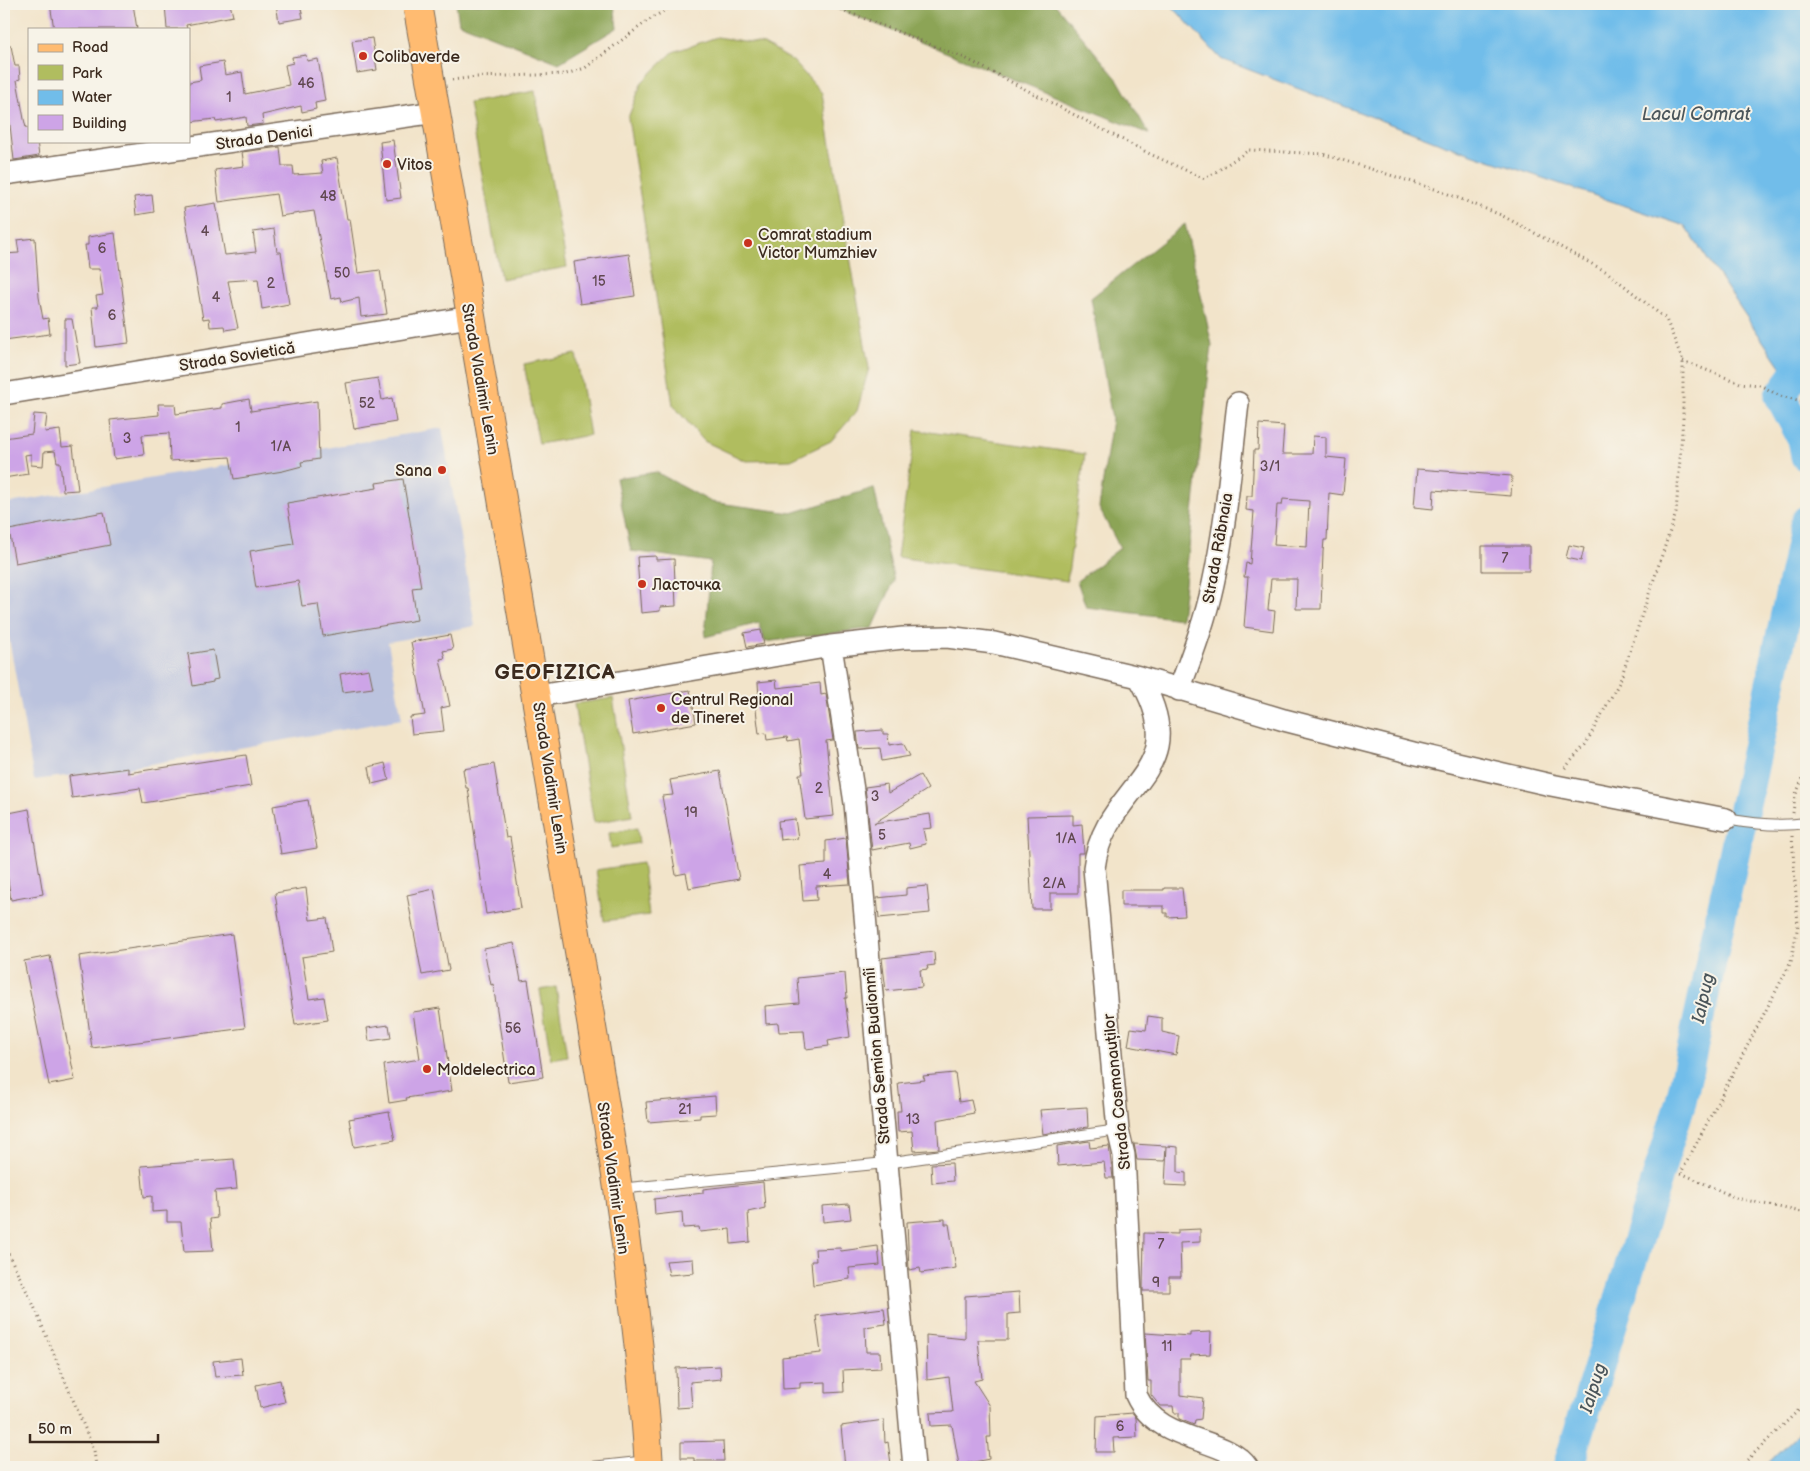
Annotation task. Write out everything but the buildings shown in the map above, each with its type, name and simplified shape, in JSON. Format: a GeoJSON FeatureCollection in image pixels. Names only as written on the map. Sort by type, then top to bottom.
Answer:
{"type":"FeatureCollection","features":[{"type":"Feature","properties":{"kind":"main road","name":"Strada Vladimir Lenin"},"geometry":{"type":"LineString","coordinates":[[417,4],[470,318],[538,696],[617,1189],[636,1326],[648,1464]]}},
{"type":"Feature","properties":{"kind":"street","name":"Strada Denici"},"geometry":{"type":"LineString","coordinates":[[4,174],[436,112]]}},
{"type":"Feature","properties":{"kind":"street","name":"Strada Sovietică"},"geometry":{"type":"LineString","coordinates":[[4,394],[470,318]]}},
{"type":"Feature","properties":{"kind":"street","name":"Strada Râbnaia"},"geometry":{"type":"LineString","coordinates":[[1179,690],[1197,644],[1213,584],[1230,473],[1238,403]]}},
{"type":"Feature","properties":{"kind":"street"},"geometry":{"type":"LineString","coordinates":[[538,696],[831,646],[903,638],[947,637],[994,643],[1139,677],[1179,690],[1413,753],[1550,785],[1726,819]]}},
{"type":"Feature","properties":{"kind":"street","name":"Strada Semion Budionnîi"},"geometry":{"type":"LineString","coordinates":[[831,646],[855,803],[914,1467]]}},
{"type":"Feature","properties":{"kind":"street","name":"Strada Cosmonauților"},"geometry":{"type":"LineString","coordinates":[[1139,677],[1151,696],[1158,720],[1160,742],[1151,766],[1109,822],[1095,855],[1094,868],[1118,1130],[1124,1155],[1136,1395],[1148,1412],[1174,1432],[1233,1454],[1247,1467]]}},
{"type":"Feature","properties":{"kind":"lane"},"geometry":{"type":"LineString","coordinates":[[1726,819],[1755,824],[1791,825],[1806,823]]}},
{"type":"Feature","properties":{"kind":"lane"},"geometry":{"type":"LineString","coordinates":[[617,1189],[886,1163],[1118,1130]]}},
{"type":"Feature","properties":{"kind":"lane"},"geometry":{"type":"LineString","coordinates":[[592,1467],[648,1464]]}},
{"type":"Feature","properties":{"kind":"path"},"geometry":{"type":"LineString","coordinates":[[431,84],[476,77],[566,74],[585,68],[646,22],[675,4]]}},
{"type":"Feature","properties":{"kind":"path"},"geometry":{"type":"LineString","coordinates":[[826,4],[965,58],[1150,154],[1205,179],[1249,150],[1323,154],[1438,190],[1501,215],[1607,272],[1666,319],[1683,361],[1683,418],[1676,513],[1620,681],[1585,745],[1550,785]]}},
{"type":"Feature","properties":{"kind":"path"},"geometry":{"type":"LineString","coordinates":[[1683,361],[1740,383],[1760,385],[1780,396],[1806,402]]}},
{"type":"Feature","properties":{"kind":"path"},"geometry":{"type":"LineString","coordinates":[[1806,771],[1795,796],[1791,825],[1798,925],[1791,962],[1681,1173],[1736,1198],[1806,1213]]}},
{"type":"Feature","properties":{"kind":"path"},"geometry":{"type":"LineString","coordinates":[[4,1245],[33,1304],[94,1450],[96,1467]]}},
{"type":"Feature","properties":{"kind":"path"},"geometry":{"type":"LineString","coordinates":[[1740,1467],[1806,1403]]}},
{"type":"Feature","properties":{"kind":"shaded area"},"geometry":{"type":"Polygon","coordinates":[[[442,428],[475,626],[388,642],[402,719],[128,768],[34,780],[4,610],[4,504],[442,428]]]}},
{"type":"Feature","properties":{"kind":"green space"},"geometry":{"type":"Polygon","coordinates":[[[456,4],[614,4],[617,28],[559,63],[459,23],[456,4]]]}},
{"type":"Feature","properties":{"kind":"green space"},"geometry":{"type":"Polygon","coordinates":[[[826,4],[1055,4],[1118,80],[1149,134],[826,4]]]}},
{"type":"Feature","properties":{"kind":"green space","name":"Comrat stadium Victor Mumzhiev"},"geometry":{"type":"Polygon","coordinates":[[[717,37],[764,44],[793,61],[822,93],[869,368],[857,411],[831,441],[791,460],[746,461],[704,441],[673,405],[628,118],[642,82],[673,52],[717,37]]]}},
{"type":"Feature","properties":{"kind":"green space"},"geometry":{"type":"Polygon","coordinates":[[[535,91],[567,267],[501,279],[469,103],[535,91]]]}},
{"type":"Feature","properties":{"kind":"green space"},"geometry":{"type":"Polygon","coordinates":[[[1185,224],[1212,345],[1181,619],[1086,607],[1077,581],[1120,548],[1099,508],[1112,419],[1091,298],[1185,224]]]}},
{"type":"Feature","properties":{"kind":"green space"},"geometry":{"type":"Polygon","coordinates":[[[576,354],[590,435],[539,444],[524,364],[576,354]]]}},
{"type":"Feature","properties":{"kind":"green space"},"geometry":{"type":"Polygon","coordinates":[[[915,430],[1085,454],[1067,581],[897,557],[915,430]]]}},
{"type":"Feature","properties":{"kind":"green space"},"geometry":{"type":"Polygon","coordinates":[[[656,472],[711,502],[792,513],[874,488],[894,581],[873,628],[765,642],[759,623],[705,637],[711,562],[631,551],[616,478],[656,472]]]}},
{"type":"Feature","properties":{"kind":"green space"},"geometry":{"type":"Polygon","coordinates":[[[613,698],[632,816],[594,823],[574,704],[613,698]]]}},
{"type":"Feature","properties":{"kind":"green space"},"geometry":{"type":"Polygon","coordinates":[[[637,828],[639,843],[611,848],[609,833],[637,828]]]}},
{"type":"Feature","properties":{"kind":"green space"},"geometry":{"type":"Polygon","coordinates":[[[642,863],[649,915],[604,921],[596,870],[642,863]]]}},
{"type":"Feature","properties":{"kind":"green space"},"geometry":{"type":"Polygon","coordinates":[[[556,987],[567,1056],[551,1059],[540,990],[556,987]]]}},
{"type":"Feature","properties":{"kind":"water","name":"Lacul Comrat"},"geometry":{"type":"Polygon","coordinates":[[[1170,4],[1806,4],[1806,386],[1790,381],[1685,226],[1445,145],[1221,59],[1170,4]]]}},
{"type":"Feature","properties":{"kind":"water"},"geometry":{"type":"Polygon","coordinates":[[[1806,1426],[1806,1467],[1764,1467],[1806,1426]]]}},
{"type":"Feature","properties":{"kind":"waterway","name":"Ialpug"},"geometry":{"type":"LineString","coordinates":[[1806,359],[1780,396],[1803,439],[1806,456]]}},
{"type":"Feature","properties":{"kind":"waterway","name":"Ialpug"},"geometry":{"type":"LineString","coordinates":[[1568,1467],[1681,1101],[1806,521]]}},
{"type":"Feature","properties":{"kind":"place","name":"Colibaverde"},"geometry":{"type":"Point","coordinates":[363,56]}},
{"type":"Feature","properties":{"kind":"place","name":"Vitos"},"geometry":{"type":"Point","coordinates":[387,164]}},
{"type":"Feature","properties":{"kind":"place","name":"Comrat stadium Victor Mumzhiev"},"geometry":{"type":"Point","coordinates":[748,243]}},
{"type":"Feature","properties":{"kind":"place","name":"Sana"},"geometry":{"type":"Point","coordinates":[442,470]}},
{"type":"Feature","properties":{"kind":"place","name":"Ласточка"},"geometry":{"type":"Point","coordinates":[642,584]}},
{"type":"Feature","properties":{"kind":"place","name":"Centrul Regional de Tineret"},"geometry":{"type":"Point","coordinates":[661,708]}},
{"type":"Feature","properties":{"kind":"place","name":"Moldelectrica"},"geometry":{"type":"Point","coordinates":[427,1069]}},
{"type":"Feature","properties":{"kind":"district","name":"GEOFIZICA"},"geometry":{"type":"Point","coordinates":[555,672]}}]}
